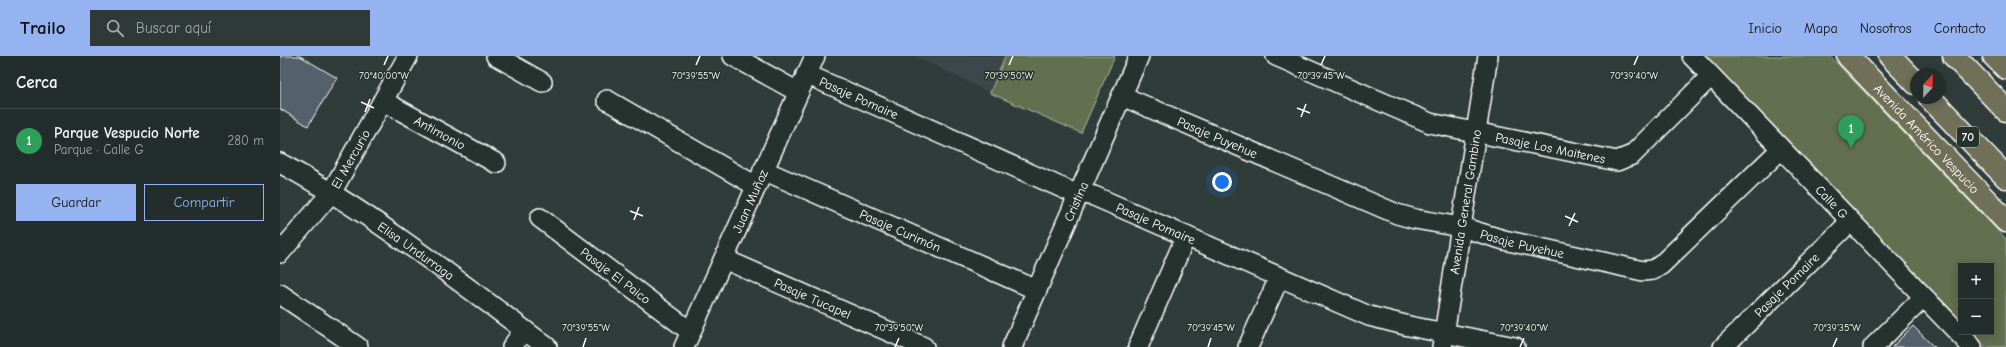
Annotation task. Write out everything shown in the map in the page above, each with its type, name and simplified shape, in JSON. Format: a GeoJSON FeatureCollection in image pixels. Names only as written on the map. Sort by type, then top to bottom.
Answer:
{"type":"FeatureCollection","features":[{"type":"Feature","properties":{"kind":"main road","name":"Avenida Américo Vespucio"},"geometry":{"type":"LineString","coordinates":[[1848,56],[2006,221]]}},
{"type":"Feature","properties":{"kind":"main road"},"geometry":{"type":"LineString","coordinates":[[1890,56],[1910,77]]}},
{"type":"Feature","properties":{"kind":"main road"},"geometry":{"type":"LineString","coordinates":[[1954,56],[2006,110]]}},
{"type":"Feature","properties":{"kind":"main road"},"geometry":{"type":"LineString","coordinates":[[1994,56],[2006,68]]}},
{"type":"Feature","properties":{"kind":"main road","name":"70"},"geometry":{"type":"LineString","coordinates":[[1936,104],[2006,177]]}},
{"type":"Feature","properties":{"kind":"street","name":"El Mercurio"},"geometry":{"type":"LineString","coordinates":[[280,253],[332,193],[408,56]]}},
{"type":"Feature","properties":{"kind":"street"},"geometry":{"type":"LineString","coordinates":[[496,56],[542,82]]}},
{"type":"Feature","properties":{"kind":"street"},"geometry":{"type":"LineString","coordinates":[[733,56],[798,92]]}},
{"type":"Feature","properties":{"kind":"street","name":"Juan Muñoz"},"geometry":{"type":"LineString","coordinates":[[688,343],[815,56]]}},
{"type":"Feature","properties":{"kind":"street","name":"Cristina"},"geometry":{"type":"LineString","coordinates":[[1012,347],[1139,56]]}},
{"type":"Feature","properties":{"kind":"street","name":"Pasaje Los Maitenes"},"geometry":{"type":"LineString","coordinates":[[1276,56],[1430,124],[1613,161],[1622,160],[1632,155],[1711,76]]}},
{"type":"Feature","properties":{"kind":"street","name":"Avenida General Gambino"},"geometry":{"type":"LineString","coordinates":[[1443,339],[1488,56]]}},
{"type":"Feature","properties":{"kind":"street","name":"Calle G"},"geometry":{"type":"LineString","coordinates":[[1692,56],[1780,150],[1972,347]]}},
{"type":"Feature","properties":{"kind":"street","name":"Pasaje Pomaire"},"geometry":{"type":"LineString","coordinates":[[806,74],[1069,191],[1094,196],[1369,316],[1409,326],[1443,339],[1515,347]]}},
{"type":"Feature","properties":{"kind":"street","name":"Pasaje Puyehue"},"geometry":{"type":"LineString","coordinates":[[1122,96],[1381,208],[1415,219],[1461,227],[1543,248],[1643,270],[1653,270],[1661,265],[1780,150]]}},
{"type":"Feature","properties":{"kind":"street","name":"Pasaje Curimón"},"geometry":{"type":"LineString","coordinates":[[607,100],[760,178],[1037,290]]}},
{"type":"Feature","properties":{"kind":"street","name":"Antimonio"},"geometry":{"type":"LineString","coordinates":[[383,101],[496,163]]}},
{"type":"Feature","properties":{"kind":"street","name":"Elisa Undurraga"},"geometry":{"type":"LineString","coordinates":[[280,163],[332,193],[431,262],[547,347]]}},
{"type":"Feature","properties":{"kind":"street","name":"Pasaje El Paico"},"geometry":{"type":"LineString","coordinates":[[540,218],[688,343]]}},
{"type":"Feature","properties":{"kind":"street","name":"Pasaje Pomaire"},"geometry":{"type":"LineString","coordinates":[[1723,347],[1850,222]]}},
{"type":"Feature","properties":{"kind":"street"},"geometry":{"type":"LineString","coordinates":[[1138,347],[1186,236]]}},
{"type":"Feature","properties":{"kind":"street","name":"Pasaje Tucapel"},"geometry":{"type":"LineString","coordinates":[[724,259],[924,347]]}},
{"type":"Feature","properties":{"kind":"street"},"geometry":{"type":"LineString","coordinates":[[1248,347],[1279,278]]}},
{"type":"Feature","properties":{"kind":"street"},"geometry":{"type":"LineString","coordinates":[[280,294],[358,347]]}},
{"type":"Feature","properties":{"kind":"street"},"geometry":{"type":"LineString","coordinates":[[1873,347],[1924,298]]}},
{"type":"Feature","properties":{"kind":"street"},"geometry":{"type":"LineString","coordinates":[[512,347],[524,330]]}},
{"type":"Feature","properties":{"kind":"shaded area"},"geometry":{"type":"Polygon","coordinates":[[[915,56],[1005,56],[990,93],[915,56]]]}},
{"type":"Feature","properties":{"kind":"green space"},"geometry":{"type":"Polygon","coordinates":[[[1005,56],[1115,56],[1081,133],[990,93],[1005,56]]]}},
{"type":"Feature","properties":{"kind":"green space"},"geometry":{"type":"Polygon","coordinates":[[[1696,56],[1830,56],[2006,239],[2006,347],[1977,347],[1966,335],[1994,335],[1994,263],[1958,263],[1958,327],[1696,56]]]}},
{"type":"Feature","properties":{"kind":"building"},"geometry":{"type":"Polygon","coordinates":[[[280,56],[300,56],[337,78],[308,126],[280,109],[280,56]]]}},
{"type":"Feature","properties":{"kind":"building"},"geometry":{"type":"Polygon","coordinates":[[[1913,326],[1934,347],[1892,347],[1913,326]]]}},
{"type":"Feature","properties":{"kind":"place","name":"Parque Vespucio Norte"},"geometry":{"type":"Point","coordinates":[1851,148]}}]}
